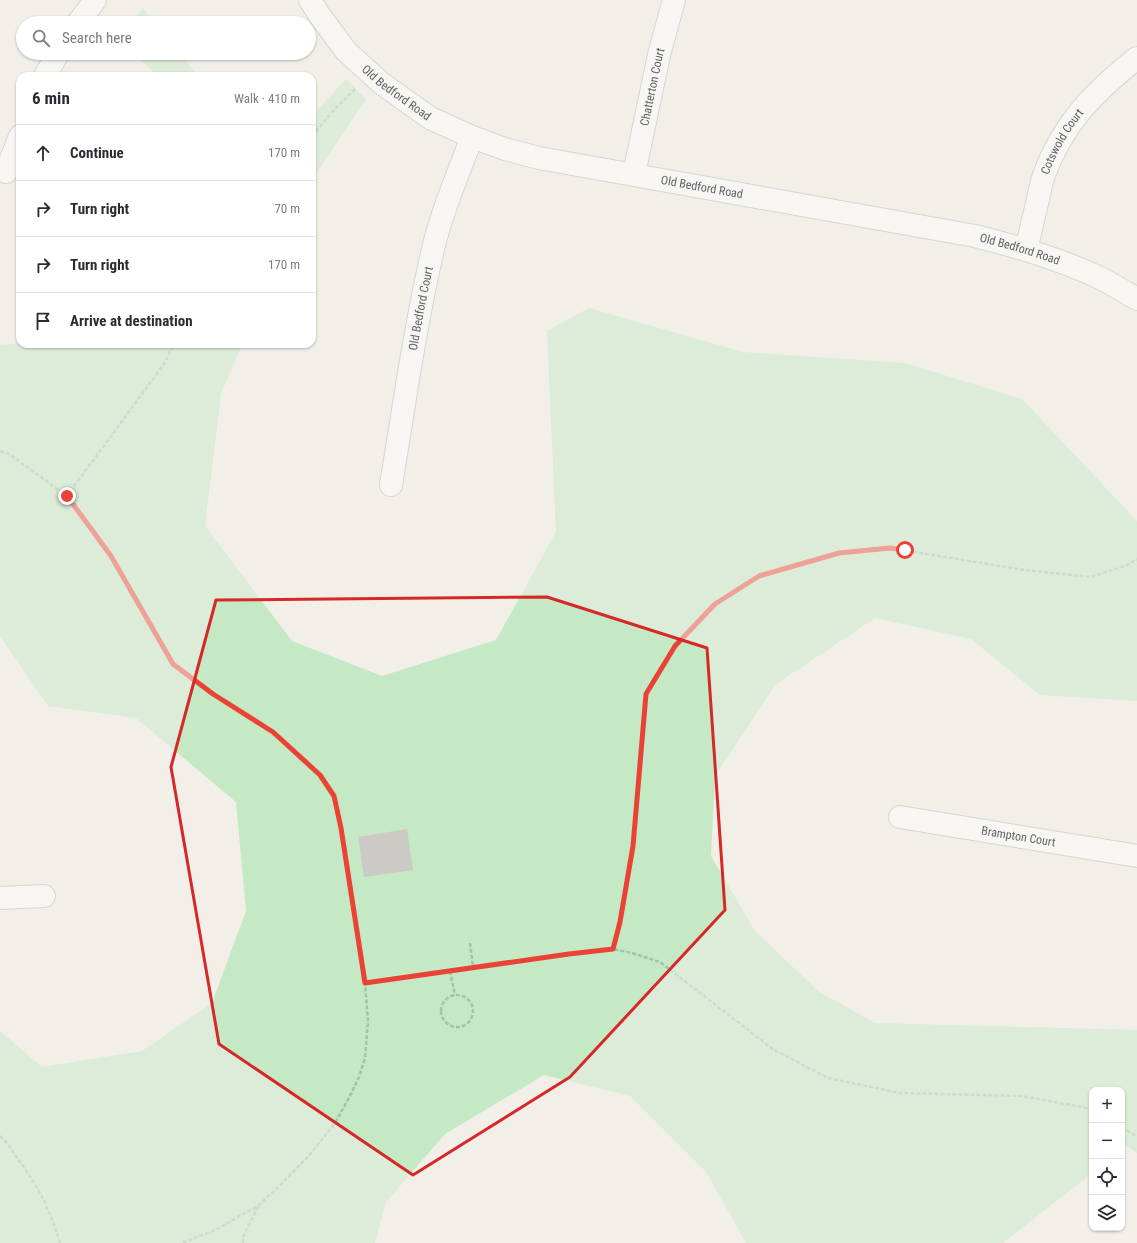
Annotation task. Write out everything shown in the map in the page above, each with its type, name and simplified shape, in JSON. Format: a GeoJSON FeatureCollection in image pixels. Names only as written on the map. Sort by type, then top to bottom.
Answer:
{"type":"FeatureCollection","features":[{"type":"Feature","properties":{"kind":"street"},"geometry":{"type":"LineString","coordinates":[[83,16],[95,0]]}},
{"type":"Feature","properties":{"kind":"street","name":"Old Bedford Road"},"geometry":{"type":"LineString","coordinates":[[310,0],[346,51],[380,83],[430,118],[472,137],[505,149],[539,158],[975,236],[1058,260],[1100,278],[1137,299]]}},
{"type":"Feature","properties":{"kind":"street","name":"Chatterton Court"},"geometry":{"type":"LineString","coordinates":[[634,174],[659,55],[674,0]]}},
{"type":"Feature","properties":{"kind":"street","name":"Cotswold Court"},"geometry":{"type":"LineString","coordinates":[[1026,250],[1043,177],[1054,150],[1069,124],[1085,104],[1114,76],[1137,58]]}},
{"type":"Feature","properties":{"kind":"street"},"geometry":{"type":"LineString","coordinates":[[47,72],[54,60]]}},
{"type":"Feature","properties":{"kind":"street","name":"Old Bedford Court"},"geometry":{"type":"LineString","coordinates":[[390,485],[414,343],[433,248],[447,203],[472,137]]}},
{"type":"Feature","properties":{"kind":"street"},"geometry":{"type":"LineString","coordinates":[[6,172],[16,146]]}},
{"type":"Feature","properties":{"kind":"street","name":"Brampton Court"},"geometry":{"type":"LineString","coordinates":[[900,817],[1137,856]]}},
{"type":"Feature","properties":{"kind":"street"},"geometry":{"type":"LineString","coordinates":[[0,898],[44,896]]}},
{"type":"Feature","properties":{"kind":"path"},"geometry":{"type":"LineString","coordinates":[[316,131],[334,110],[371,74]]}},
{"type":"Feature","properties":{"kind":"path"},"geometry":{"type":"LineString","coordinates":[[67,496],[164,364],[172,348]]}},
{"type":"Feature","properties":{"kind":"path"},"geometry":{"type":"LineString","coordinates":[[0,451],[9,454],[67,496],[111,556],[173,664],[213,694],[273,732],[320,775],[334,796],[341,828],[365,983],[368,1021],[365,1058],[350,1096],[335,1123],[308,1157],[259,1205],[217,1229],[182,1243]]}},
{"type":"Feature","properties":{"kind":"path"},"geometry":{"type":"LineString","coordinates":[[613,949],[620,922],[633,846],[646,694],[675,646],[715,604],[759,576],[839,553],[890,548],[1025,570],[1091,577],[1125,566],[1137,559]]}},
{"type":"Feature","properties":{"kind":"path"},"geometry":{"type":"LineString","coordinates":[[470,944],[473,967]]}},
{"type":"Feature","properties":{"kind":"path"},"geometry":{"type":"LineString","coordinates":[[365,983],[569,954],[613,949],[632,952],[660,962],[774,1050],[828,1078],[900,1093],[1022,1096],[1089,1108]]}},
{"type":"Feature","properties":{"kind":"path"},"geometry":{"type":"LineString","coordinates":[[450,970],[455,995]]}},
{"type":"Feature","properties":{"kind":"path"},"geometry":{"type":"LineString","coordinates":[[455,995],[466,997],[472,1005],[473,1010],[470,1021],[460,1026],[450,1025],[446,1022],[442,1014],[443,1004],[446,1000],[455,995]]}},
{"type":"Feature","properties":{"kind":"path"},"geometry":{"type":"LineString","coordinates":[[1125,1129],[1137,1137]]}},
{"type":"Feature","properties":{"kind":"path"},"geometry":{"type":"LineString","coordinates":[[0,1136],[26,1170],[43,1196],[55,1224],[60,1243]]}},
{"type":"Feature","properties":{"kind":"path"},"geometry":{"type":"LineString","coordinates":[[243,1243],[243,1237],[259,1205]]}},
{"type":"Feature","properties":{"kind":"highlighted area"},"geometry":{"type":"Polygon","coordinates":[[[547,597],[707,648],[725,910],[570,1077],[413,1175],[219,1044],[171,767],[216,600],[547,597]]]}},
{"type":"Feature","properties":{"kind":"green space"},"geometry":{"type":"Polygon","coordinates":[[[143,8],[149,16],[137,16],[143,8]]]}},
{"type":"Feature","properties":{"kind":"green space"},"geometry":{"type":"Polygon","coordinates":[[[141,60],[185,60],[195,72],[153,72],[141,60]]]}},
{"type":"Feature","properties":{"kind":"green space"},"geometry":{"type":"Polygon","coordinates":[[[346,79],[366,99],[316,174],[316,112],[346,79]]]}},
{"type":"Feature","properties":{"kind":"green space"},"geometry":{"type":"Polygon","coordinates":[[[589,308],[743,352],[905,363],[1022,399],[1137,521],[1137,701],[1040,695],[971,639],[875,618],[776,684],[715,776],[711,856],[755,931],[818,991],[875,1023],[1137,1030],[1137,1153],[1127,1146],[1125,1147],[1125,1087],[1089,1087],[1089,1175],[1003,1243],[746,1243],[707,1173],[630,1096],[544,1075],[445,1134],[386,1202],[375,1243],[0,1243],[0,1031],[42,1067],[142,1051],[212,1003],[246,911],[236,802],[136,718],[48,706],[0,636],[0,345],[16,343],[16,348],[240,348],[221,394],[205,526],[292,641],[382,676],[496,640],[556,532],[547,331],[589,308]]]}},
{"type":"Feature","properties":{"kind":"building"},"geometry":{"type":"Polygon","coordinates":[[[407,829],[413,870],[364,877],[358,837],[407,829]]]}},
{"type":"Feature","properties":{"kind":"route"},"geometry":{"type":"LineString","coordinates":[[67,496],[111,556],[173,664],[213,694],[273,732],[320,775],[334,796],[341,828],[365,983],[613,949],[620,922],[633,846],[646,694],[675,646],[715,604],[759,576],[839,553],[890,548],[905,550]]}}]}
